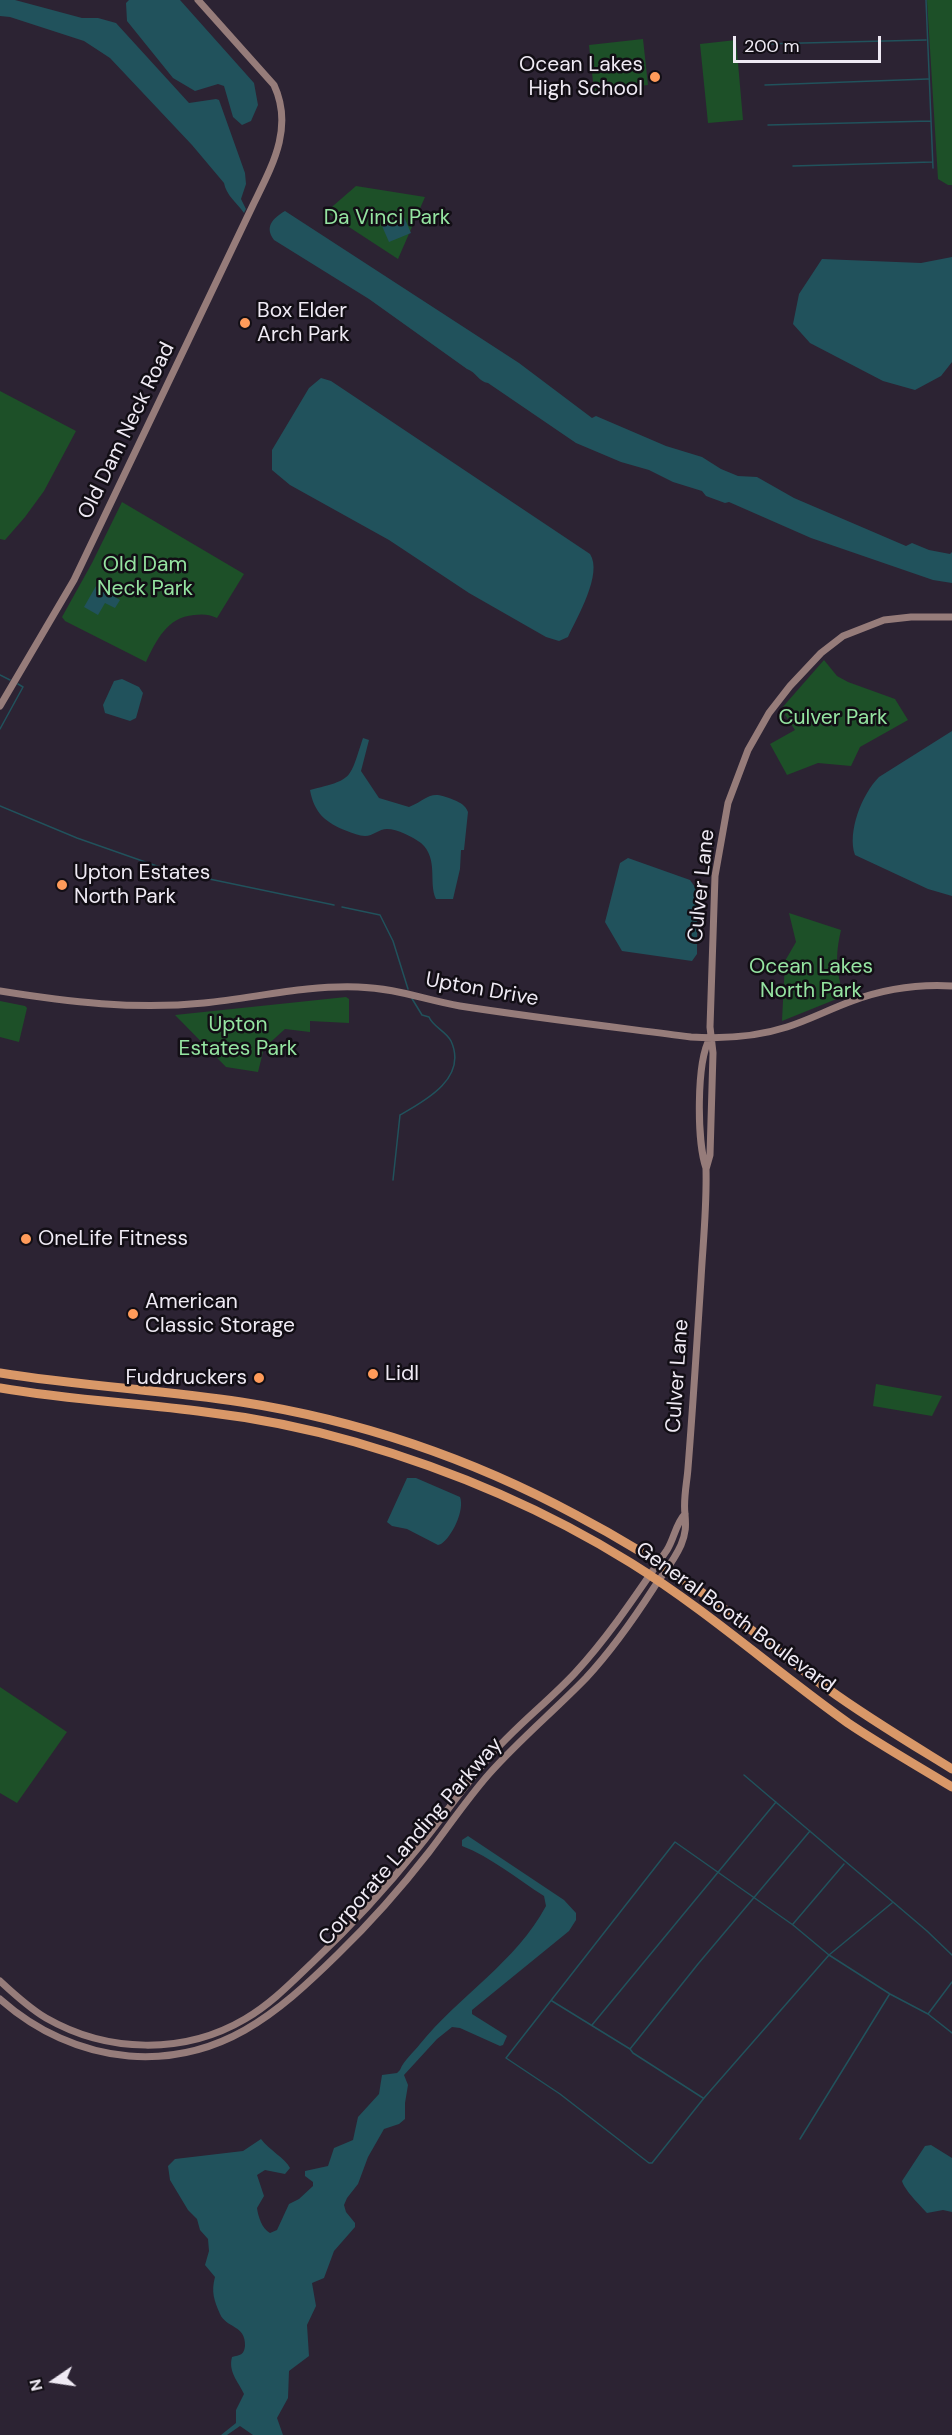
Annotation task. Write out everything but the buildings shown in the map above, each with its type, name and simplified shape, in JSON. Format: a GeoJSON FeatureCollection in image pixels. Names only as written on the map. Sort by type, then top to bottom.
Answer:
{"type":"FeatureCollection","features":[{"type":"Feature","properties":{"kind":"highway","name":"General Booth Boulevard"},"geometry":{"type":"LineString","coordinates":[[0,1373],[243,1402],[356,1428],[409,1444],[491,1474],[578,1516],[662,1566],[698,1590],[844,1701],[952,1769]]}},
{"type":"Feature","properties":{"kind":"highway","name":"General Booth Boulevard"},"geometry":{"type":"LineString","coordinates":[[0,1388],[263,1420],[354,1442],[450,1474],[512,1500],[584,1536],[650,1576],[703,1611],[847,1722],[952,1787]]}},
{"type":"Feature","properties":{"kind":"street","name":"Old Dam Neck Road"},"geometry":{"type":"LineString","coordinates":[[0,706],[74,579],[273,164],[283,125],[282,109],[277,92],[267,75],[198,0]]}},
{"type":"Feature","properties":{"kind":"street","name":"Culver Lane"},"geometry":{"type":"LineString","coordinates":[[662,1566],[682,1543],[687,1524],[685,1514],[695,1384],[706,1169],[702,1155],[700,1129],[703,1054],[710,1038],[716,868],[728,803],[758,733],[780,698],[807,666],[843,636],[884,620],[911,617],[952,617]]}},
{"type":"Feature","properties":{"kind":"street","name":"Upton Drive"},"geometry":{"type":"LineString","coordinates":[[0,991],[68,1002],[137,1006],[204,1003],[324,988],[377,988],[413,994],[458,1006],[710,1038],[746,1036],[787,1027],[854,1000],[888,991],[923,986],[952,986]]}},
{"type":"Feature","properties":{"kind":"street","name":"Corporate Landing Parkway"},"geometry":{"type":"LineString","coordinates":[[0,1981],[33,2009],[78,2033],[122,2044],[169,2044],[216,2033],[251,2015],[285,1990],[339,1937],[384,1888],[487,1759],[589,1657],[617,1623],[650,1576],[662,1566]]}},
{"type":"Feature","properties":{"kind":"street","name":"Corporate Landing Parkway"},"geometry":{"type":"LineString","coordinates":[[0,1999],[29,2022],[62,2039],[92,2049],[135,2056],[183,2053],[213,2046],[259,2024],[348,1945],[392,1896],[437,1842],[470,1797],[510,1751],[599,1663],[636,1616],[658,1581],[662,1566]]}},
{"type":"Feature","properties":{"kind":"street"},"geometry":{"type":"LineString","coordinates":[[427,1836],[437,1842]]}},
{"type":"Feature","properties":{"kind":"street"},"geometry":{"type":"LineString","coordinates":[[339,1937],[348,1945]]}},
{"type":"Feature","properties":{"kind":"green space"},"geometry":{"type":"Polygon","coordinates":[[[927,0],[952,0],[952,185],[938,179],[927,0]]]}},
{"type":"Feature","properties":{"kind":"green space"},"geometry":{"type":"Polygon","coordinates":[[[643,39],[648,85],[594,91],[589,45],[643,39]]]}},
{"type":"Feature","properties":{"kind":"green space"},"geometry":{"type":"Polygon","coordinates":[[[736,40],[743,120],[708,123],[700,44],[736,40]]]}},
{"type":"Feature","properties":{"kind":"green space","name":"Da Vinci Park"},"geometry":{"type":"Polygon","coordinates":[[[356,186],[425,197],[398,259],[326,212],[356,186]]]}},
{"type":"Feature","properties":{"kind":"green space"},"geometry":{"type":"Polygon","coordinates":[[[0,391],[76,431],[44,491],[5,540],[0,539],[0,391]]]}},
{"type":"Feature","properties":{"kind":"green space","name":"Old Dam Neck Park"},"geometry":{"type":"Polygon","coordinates":[[[122,502],[244,574],[217,618],[200,614],[177,620],[158,638],[146,662],[65,621],[62,617],[122,502]]]}},
{"type":"Feature","properties":{"kind":"green space","name":"Culver Park"},"geometry":{"type":"Polygon","coordinates":[[[824,660],[837,676],[895,699],[908,720],[860,747],[851,766],[818,763],[787,775],[770,744],[795,730],[781,709],[824,660]]]}},
{"type":"Feature","properties":{"kind":"green space","name":"Ocean Lakes North Park"},"geometry":{"type":"Polygon","coordinates":[[[789,913],[841,930],[837,963],[844,996],[782,1021],[785,961],[796,942],[789,913]]]}},
{"type":"Feature","properties":{"kind":"green space","name":"Upton Estates Park"},"geometry":{"type":"Polygon","coordinates":[[[346,997],[349,999],[349,1023],[310,1021],[310,1032],[285,1029],[264,1048],[258,1072],[226,1067],[175,1015],[346,997]]]}},
{"type":"Feature","properties":{"kind":"green space"},"geometry":{"type":"Polygon","coordinates":[[[0,1001],[27,1008],[19,1042],[0,1037],[0,1001]]]}},
{"type":"Feature","properties":{"kind":"green space"},"geometry":{"type":"Polygon","coordinates":[[[876,1384],[942,1396],[932,1416],[873,1406],[876,1384]]]}},
{"type":"Feature","properties":{"kind":"green space"},"geometry":{"type":"Polygon","coordinates":[[[0,1687],[67,1732],[17,1803],[0,1793],[0,1687]]]}},
{"type":"Feature","properties":{"kind":"water"},"geometry":{"type":"Polygon","coordinates":[[[0,0],[15,0],[82,18],[98,18],[116,23],[189,103],[219,100],[245,173],[246,184],[241,199],[246,209],[244,213],[229,195],[224,183],[192,145],[110,58],[84,41],[10,17],[0,16],[0,0]]]}},
{"type":"Feature","properties":{"kind":"water"},"geometry":{"type":"Polygon","coordinates":[[[129,0],[180,0],[254,83],[258,105],[251,121],[242,125],[233,117],[224,86],[218,84],[195,91],[173,78],[127,21],[126,3],[129,0]]]}},
{"type":"Feature","properties":{"kind":"water"},"geometry":{"type":"Polygon","coordinates":[[[285,211],[519,363],[592,418],[596,416],[666,446],[702,457],[738,476],[757,477],[794,498],[906,546],[912,543],[929,550],[950,554],[952,552],[952,583],[933,580],[811,538],[729,502],[725,503],[706,496],[702,491],[673,482],[649,470],[621,462],[576,443],[482,381],[473,372],[369,299],[274,240],[270,231],[271,223],[285,211]]]}},
{"type":"Feature","properties":{"kind":"water"},"geometry":{"type":"Polygon","coordinates":[[[404,217],[411,233],[389,242],[382,226],[404,217]]]}},
{"type":"Feature","properties":{"kind":"water"},"geometry":{"type":"Polygon","coordinates":[[[952,257],[952,362],[941,376],[915,390],[883,381],[810,343],[793,324],[799,294],[822,259],[921,263],[952,257]]]}},
{"type":"Feature","properties":{"kind":"water"},"geometry":{"type":"Polygon","coordinates":[[[321,378],[331,381],[590,554],[593,562],[591,584],[568,637],[559,641],[546,637],[469,593],[389,540],[290,485],[272,470],[272,450],[309,388],[321,378]]]}},
{"type":"Feature","properties":{"kind":"water"},"geometry":{"type":"Polygon","coordinates":[[[96,586],[120,600],[115,608],[105,603],[98,615],[84,607],[96,586]]]}},
{"type":"Feature","properties":{"kind":"water"},"geometry":{"type":"Polygon","coordinates":[[[122,679],[139,687],[143,693],[136,718],[130,721],[105,713],[103,705],[114,681],[122,679]]]}},
{"type":"Feature","properties":{"kind":"water"},"geometry":{"type":"Polygon","coordinates":[[[952,731],[952,896],[928,889],[855,855],[853,836],[862,803],[879,777],[952,731]]]}},
{"type":"Feature","properties":{"kind":"water"},"geometry":{"type":"Polygon","coordinates":[[[363,738],[369,740],[361,771],[379,798],[409,807],[430,796],[439,795],[459,802],[467,810],[464,850],[461,850],[460,869],[453,899],[436,899],[430,856],[418,841],[391,829],[384,829],[368,836],[356,834],[327,821],[318,811],[310,790],[335,783],[348,776],[363,738]]]}},
{"type":"Feature","properties":{"kind":"water"},"geometry":{"type":"Polygon","coordinates":[[[628,858],[690,880],[697,890],[697,954],[692,961],[622,951],[605,922],[620,863],[628,858]]]}},
{"type":"Feature","properties":{"kind":"water"},"geometry":{"type":"Polygon","coordinates":[[[407,1478],[416,1478],[460,1497],[461,1509],[457,1523],[441,1544],[438,1545],[407,1529],[392,1526],[387,1522],[407,1478]]]}},
{"type":"Feature","properties":{"kind":"water"},"geometry":{"type":"Polygon","coordinates":[[[468,1836],[564,1900],[576,1913],[576,1920],[569,1931],[472,2010],[472,2014],[507,2036],[503,2045],[500,2046],[460,2028],[452,2027],[437,2039],[404,2075],[408,2085],[405,2119],[399,2124],[384,2129],[368,2157],[358,2184],[344,2205],[355,2227],[334,2251],[324,2278],[312,2283],[316,2306],[307,2325],[309,2356],[289,2371],[288,2398],[277,2418],[283,2435],[253,2435],[240,2426],[227,2435],[221,2435],[236,2423],[236,2410],[244,2394],[232,2372],[231,2362],[232,2357],[243,2353],[244,2339],[239,2330],[223,2319],[220,2314],[214,2296],[215,2277],[205,2265],[209,2251],[208,2239],[200,2230],[197,2219],[188,2210],[170,2180],[168,2166],[175,2159],[243,2151],[261,2139],[290,2168],[285,2174],[265,2170],[257,2175],[264,2196],[257,2208],[259,2218],[270,2233],[277,2230],[289,2204],[299,2199],[313,2186],[313,2182],[305,2176],[305,2171],[328,2166],[334,2148],[353,2140],[358,2117],[379,2094],[382,2075],[397,2073],[400,2070],[435,2027],[503,1962],[534,1926],[546,1906],[544,1896],[494,1862],[462,1846],[462,1840],[468,1836]]]}},
{"type":"Feature","properties":{"kind":"water"},"geometry":{"type":"Polygon","coordinates":[[[931,2145],[952,2158],[952,2212],[943,2210],[927,2213],[909,2193],[902,2181],[925,2146],[931,2145]]]}},
{"type":"Feature","properties":{"kind":"waterway"},"geometry":{"type":"LineString","coordinates":[[926,0],[933,168]]}},
{"type":"Feature","properties":{"kind":"waterway"},"geometry":{"type":"LineString","coordinates":[[762,44],[926,40]]}},
{"type":"Feature","properties":{"kind":"waterway"},"geometry":{"type":"LineString","coordinates":[[765,85],[928,79]]}},
{"type":"Feature","properties":{"kind":"waterway"},"geometry":{"type":"LineString","coordinates":[[768,125],[931,121]]}},
{"type":"Feature","properties":{"kind":"waterway"},"geometry":{"type":"LineString","coordinates":[[793,166],[932,162]]}},
{"type":"Feature","properties":{"kind":"waterway"},"geometry":{"type":"LineString","coordinates":[[0,675],[10,680]]}},
{"type":"Feature","properties":{"kind":"waterway"},"geometry":{"type":"LineString","coordinates":[[0,729],[23,687],[18,684]]}},
{"type":"Feature","properties":{"kind":"waterway"},"geometry":{"type":"LineString","coordinates":[[0,806],[77,838],[171,871],[334,905]]}},
{"type":"Feature","properties":{"kind":"waterway"},"geometry":{"type":"LineString","coordinates":[[342,907],[380,915],[393,941],[408,989]]}},
{"type":"Feature","properties":{"kind":"waterway"},"geometry":{"type":"LineString","coordinates":[[393,1180],[400,1115],[421,1103],[441,1087],[454,1066],[455,1054],[451,1041],[429,1017],[422,1015],[411,997]]}},
{"type":"Feature","properties":{"kind":"waterway"},"geometry":{"type":"LineString","coordinates":[[744,1775],[952,1955]]}},
{"type":"Feature","properties":{"kind":"waterway"},"geometry":{"type":"LineString","coordinates":[[592,2025],[776,1802]]}},
{"type":"Feature","properties":{"kind":"waterway"},"geometry":{"type":"LineString","coordinates":[[630,2049],[810,1831]]}},
{"type":"Feature","properties":{"kind":"waterway"},"geometry":{"type":"LineString","coordinates":[[892,1903],[829,1955],[704,2098],[652,2163],[649,2163],[560,2094],[506,2058],[675,1842],[793,1925],[829,1955],[890,1994],[928,2014],[952,2033]]}},
{"type":"Feature","properties":{"kind":"waterway"},"geometry":{"type":"LineString","coordinates":[[793,1924],[844,1864]]}},
{"type":"Feature","properties":{"kind":"waterway"},"geometry":{"type":"LineString","coordinates":[[928,2014],[952,1982]]}},
{"type":"Feature","properties":{"kind":"waterway"},"geometry":{"type":"LineString","coordinates":[[800,2139],[889,1995]]}},
{"type":"Feature","properties":{"kind":"waterway"},"geometry":{"type":"LineString","coordinates":[[552,2001],[703,2098]]}},
{"type":"Feature","properties":{"kind":"place","name":"Ocean Lakes High School"},"geometry":{"type":"Point","coordinates":[655,77]}},
{"type":"Feature","properties":{"kind":"place","name":"Box Elder Arch Park"},"geometry":{"type":"Point","coordinates":[245,323]}},
{"type":"Feature","properties":{"kind":"place","name":"Upton Estates North Park"},"geometry":{"type":"Point","coordinates":[62,885]}},
{"type":"Feature","properties":{"kind":"place","name":"OneLife Fitness"},"geometry":{"type":"Point","coordinates":[26,1239]}},
{"type":"Feature","properties":{"kind":"place","name":"American Classic Storage"},"geometry":{"type":"Point","coordinates":[133,1314]}},
{"type":"Feature","properties":{"kind":"place","name":"Lidl"},"geometry":{"type":"Point","coordinates":[373,1374]}},
{"type":"Feature","properties":{"kind":"place","name":"Fuddruckers"},"geometry":{"type":"Point","coordinates":[259,1378]}}]}
